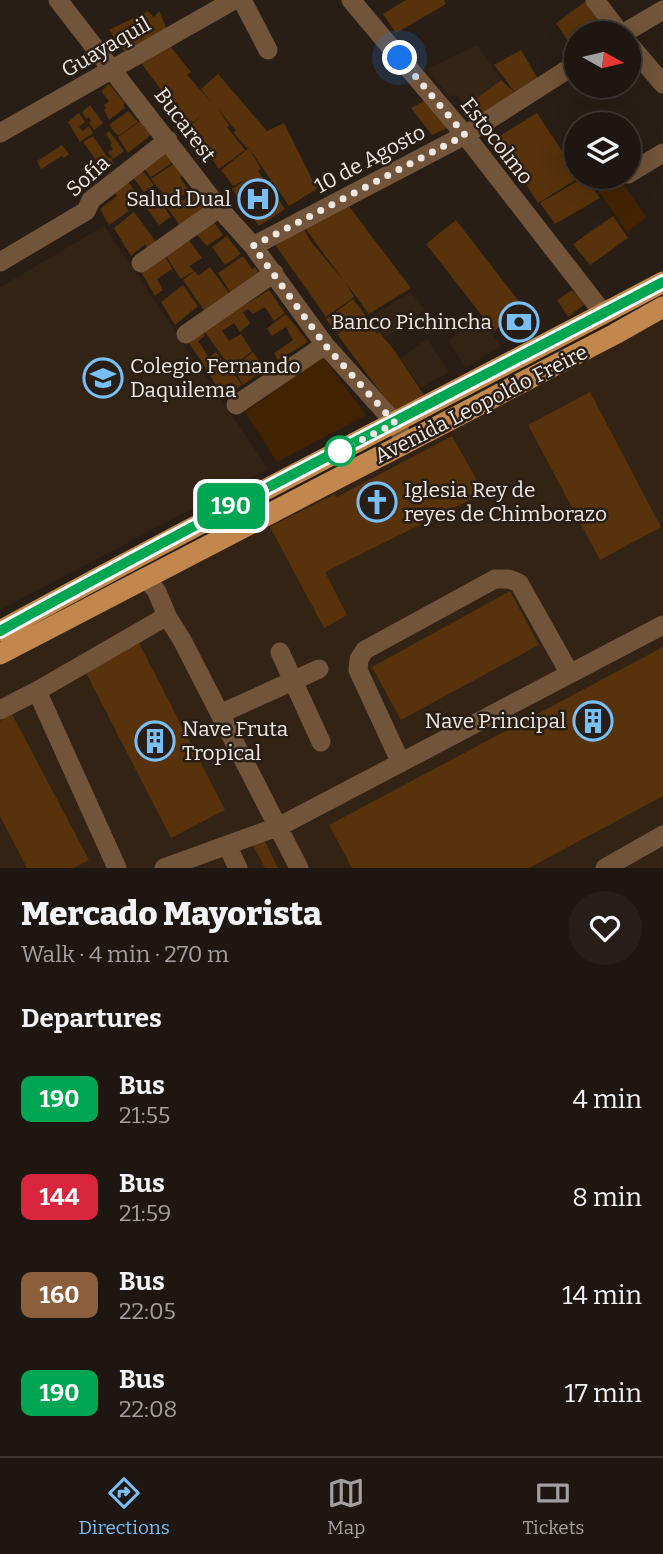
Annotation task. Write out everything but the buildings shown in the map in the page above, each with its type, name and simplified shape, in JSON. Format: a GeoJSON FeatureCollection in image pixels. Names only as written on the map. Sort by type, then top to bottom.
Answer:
{"type":"FeatureCollection","features":[{"type":"Feature","properties":{"kind":"main road","name":"Avenida Leopoldo Freire"},"geometry":{"type":"LineString","coordinates":[[0,631],[175,535],[663,282]]}},
{"type":"Feature","properties":{"kind":"main road","name":"Avenida Leopoldo Freire"},"geometry":{"type":"LineString","coordinates":[[0,654],[663,307]]}},
{"type":"Feature","properties":{"kind":"main road"},"geometry":{"type":"LineString","coordinates":[[175,535],[187,556]]}},
{"type":"Feature","properties":{"kind":"street","name":"Bucarest"},"geometry":{"type":"LineString","coordinates":[[58,0],[219,208],[274,273],[325,345],[395,423],[406,443]]}},
{"type":"Feature","properties":{"kind":"street","name":"Guayaquil"},"geometry":{"type":"LineString","coordinates":[[0,134],[234,0]]}},
{"type":"Feature","properties":{"kind":"street"},"geometry":{"type":"LineString","coordinates":[[242,0],[268,50]]}},
{"type":"Feature","properties":{"kind":"street","name":"Estocolmo"},"geometry":{"type":"LineString","coordinates":[[351,0],[465,135],[604,314]]}},
{"type":"Feature","properties":{"kind":"street"},"geometry":{"type":"LineString","coordinates":[[594,0],[612,21]]}},
{"type":"Feature","properties":{"kind":"street"},"geometry":{"type":"LineString","coordinates":[[641,22],[663,10]]}},
{"type":"Feature","properties":{"kind":"street"},"geometry":{"type":"LineString","coordinates":[[641,58],[663,84]]}},
{"type":"Feature","properties":{"kind":"street","name":"10 de Agosto"},"geometry":{"type":"LineString","coordinates":[[253,246],[465,135],[564,72]]}},
{"type":"Feature","properties":{"kind":"street","name":"Sofía"},"geometry":{"type":"LineString","coordinates":[[0,262],[86,211],[91,200],[168,140]]}},
{"type":"Feature","properties":{"kind":"street"},"geometry":{"type":"LineString","coordinates":[[641,167],[663,153]]}},
{"type":"Feature","properties":{"kind":"street"},"geometry":{"type":"LineString","coordinates":[[141,263],[219,208]]}},
{"type":"Feature","properties":{"kind":"street"},"geometry":{"type":"LineString","coordinates":[[186,334],[274,273]]}},
{"type":"Feature","properties":{"kind":"street"},"geometry":{"type":"LineString","coordinates":[[236,405],[325,345]]}},
{"type":"Feature","properties":{"kind":"street"},"geometry":{"type":"LineString","coordinates":[[146,577],[183,640],[280,826],[299,868]]}},
{"type":"Feature","properties":{"kind":"street"},"geometry":{"type":"LineString","coordinates":[[401,763],[358,670],[359,659],[365,650],[495,579],[509,579],[519,583],[570,674]]}},
{"type":"Feature","properties":{"kind":"street"},"geometry":{"type":"LineString","coordinates":[[0,710],[167,616]]}},
{"type":"Feature","properties":{"kind":"street"},"geometry":{"type":"LineString","coordinates":[[164,868],[280,826],[663,625]]}},
{"type":"Feature","properties":{"kind":"street"},"geometry":{"type":"LineString","coordinates":[[280,652],[321,742]]}},
{"type":"Feature","properties":{"kind":"street"},"geometry":{"type":"LineString","coordinates":[[220,714],[319,669]]}},
{"type":"Feature","properties":{"kind":"street"},"geometry":{"type":"LineString","coordinates":[[37,691],[117,868]]}},
{"type":"Feature","properties":{"kind":"street"},"geometry":{"type":"LineString","coordinates":[[605,868],[663,835]]}},
{"type":"Feature","properties":{"kind":"street"},"geometry":{"type":"LineString","coordinates":[[227,845],[238,868]]}},
{"type":"Feature","properties":{"kind":"shaded area"},"geometry":{"type":"Polygon","coordinates":[[[477,45],[501,80],[465,107],[456,95],[450,97],[427,69],[477,45]]]}},
{"type":"Feature","properties":{"kind":"shaded area"},"geometry":{"type":"Polygon","coordinates":[[[597,189],[627,189],[647,217],[627,232],[597,189]]]}},
{"type":"Feature","properties":{"kind":"shaded area","name":"Colegio Fernando Daquilema"},"geometry":{"type":"Polygon","coordinates":[[[104,226],[268,469],[0,610],[0,287],[104,226]]]}},
{"type":"Feature","properties":{"kind":"shaded area"},"geometry":{"type":"Polygon","coordinates":[[[411,292],[425,310],[383,338],[370,317],[411,292]]]}},
{"type":"Feature","properties":{"kind":"shaded area"},"geometry":{"type":"Polygon","coordinates":[[[663,313],[663,868],[0,868],[0,666],[585,359],[663,313]]]}},
{"type":"Feature","properties":{"kind":"shaded area"},"geometry":{"type":"Polygon","coordinates":[[[477,316],[501,346],[466,368],[448,341],[477,316]]]}},
{"type":"Feature","properties":{"kind":"shaded area"},"geometry":{"type":"Polygon","coordinates":[[[427,339],[449,372],[421,388],[400,358],[427,339]]]}},
{"type":"Feature","properties":{"kind":"shaded area"},"geometry":{"type":"Polygon","coordinates":[[[323,357],[366,415],[277,462],[245,412],[323,357]]]}},
{"type":"Feature","properties":{"kind":"bus line","name":"190"},"geometry":{"type":"LineString","coordinates":[[0,631],[175,535],[663,282]]}},
{"type":"Feature","properties":{"kind":"place","name":"Salud Dual"},"geometry":{"type":"Point","coordinates":[258,199]}},
{"type":"Feature","properties":{"kind":"place","name":"Banco Pichincha"},"geometry":{"type":"Point","coordinates":[519,322]}},
{"type":"Feature","properties":{"kind":"place","name":"Colegio Fernando Daquilema"},"geometry":{"type":"Point","coordinates":[103,378]}},
{"type":"Feature","properties":{"kind":"place","name":"Iglesia Rey de reyes de Chimborazo"},"geometry":{"type":"Point","coordinates":[377,502]}},
{"type":"Feature","properties":{"kind":"place","name":"Nave Principal"},"geometry":{"type":"Point","coordinates":[593,721]}},
{"type":"Feature","properties":{"kind":"place","name":"Nave Fruta Tropical"},"geometry":{"type":"Point","coordinates":[155,741]}},
{"type":"Feature","properties":{"kind":"route"},"geometry":{"type":"LineString","coordinates":[[340,451],[395,423],[325,345],[253,246],[465,135],[400,58]]}}]}
